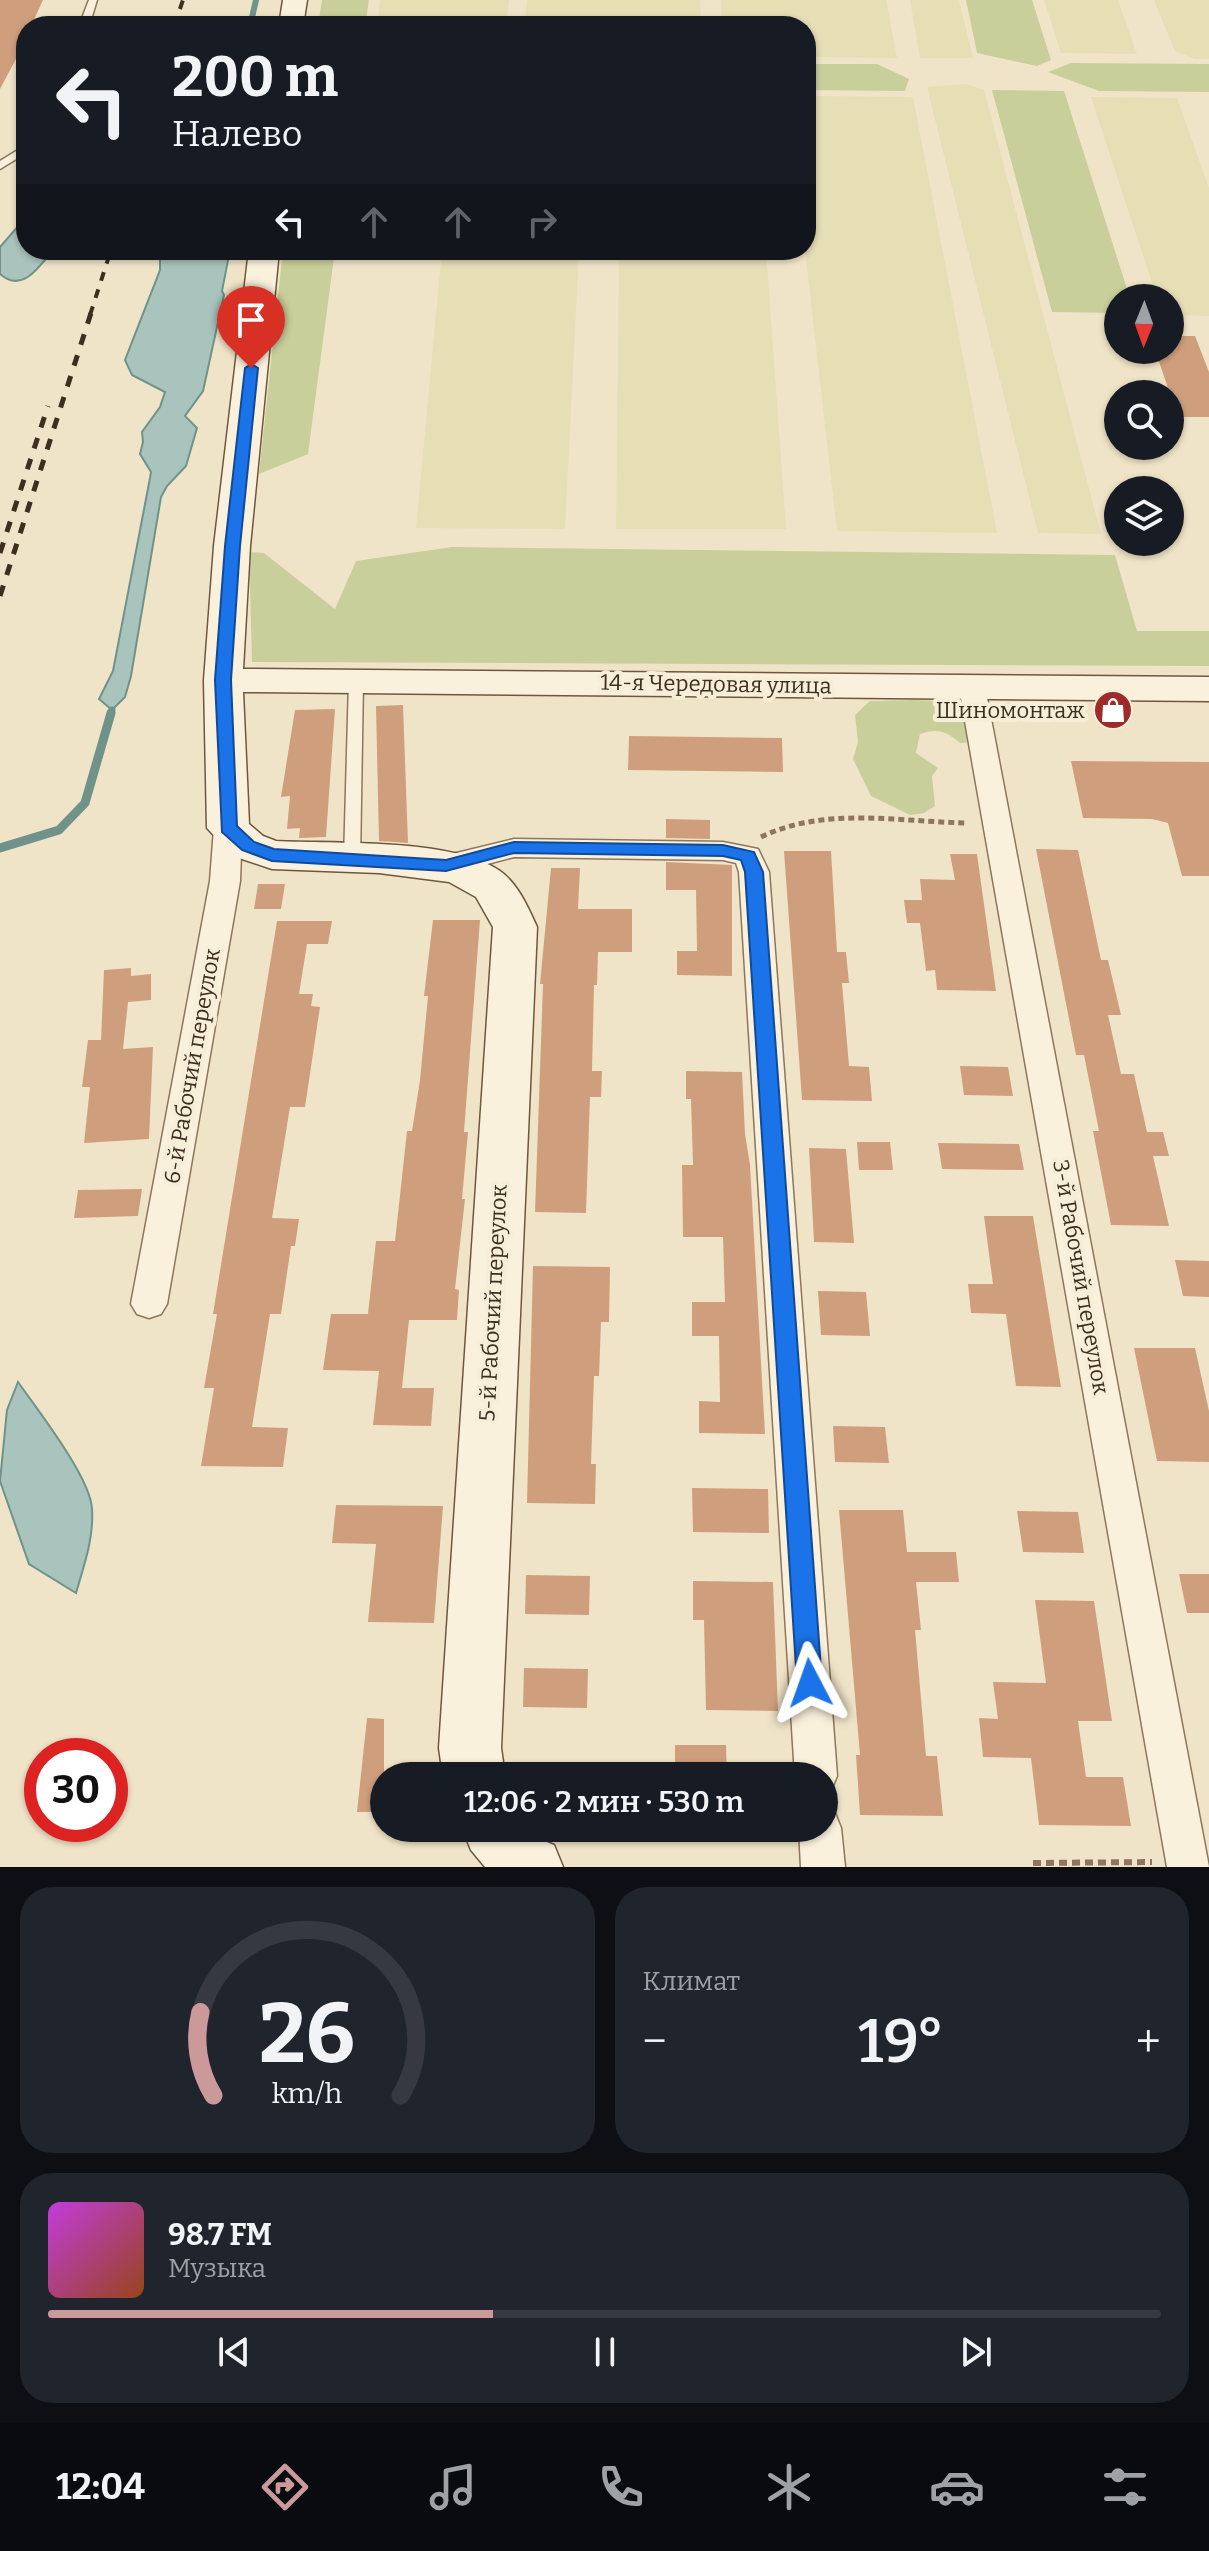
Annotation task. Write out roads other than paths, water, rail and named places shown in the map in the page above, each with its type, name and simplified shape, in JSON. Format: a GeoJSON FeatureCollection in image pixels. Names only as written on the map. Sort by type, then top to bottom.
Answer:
{"type":"FeatureCollection","features":[{"type":"Feature","properties":{"kind":"main road"},"geometry":{"type":"LineString","coordinates":[[228,828],[223,680],[232,546],[263,260]]}},
{"type":"Feature","properties":{"kind":"main road","name":"14-я Чередовая улица"},"geometry":{"type":"LineString","coordinates":[[223,680],[1209,690]]}},
{"type":"Feature","properties":{"kind":"main road","name":"5-й Рабочий переулок"},"geometry":{"type":"LineString","coordinates":[[228,828],[248,846],[272,855],[446,865],[482,879],[504,901],[515,927],[470,1748],[472,1762]]}},
{"type":"Feature","properties":{"kind":"main road"},"geometry":{"type":"LineString","coordinates":[[505,1842],[522,1863],[531,1867]]}},
{"type":"Feature","properties":{"kind":"street","name":"3-й Рабочий переулок"},"geometry":{"type":"LineString","coordinates":[[972,687],[1189,1864]]}},
{"type":"Feature","properties":{"kind":"street","name":"6-й Рабочий переулок"},"geometry":{"type":"LineString","coordinates":[[149,1304],[225,881],[228,828]]}},
{"type":"Feature","properties":{"kind":"street"},"geometry":{"type":"LineString","coordinates":[[446,865],[514,848],[723,851],[748,856],[754,872],[815,1762]]}},
{"type":"Feature","properties":{"kind":"street"},"geometry":{"type":"LineString","coordinates":[[821,1842],[823,1867]]}},
{"type":"Feature","properties":{"kind":"lane"},"geometry":{"type":"LineString","coordinates":[[352,860],[356,681]]}},
{"type":"Feature","properties":{"kind":"water"},"geometry":{"type":"Polygon","coordinates":[[[16,229],[16,260],[45,260],[30,276],[16,281],[8,279],[0,274],[0,247],[16,229]]]}},
{"type":"Feature","properties":{"kind":"water"},"geometry":{"type":"Polygon","coordinates":[[[160,260],[228,260],[222,291],[224,295],[203,391],[185,416],[197,428],[186,466],[161,497],[131,676],[125,697],[112,710],[99,699],[113,671],[151,472],[140,454],[142,432],[160,407],[165,392],[132,375],[125,360],[160,270],[160,260]]]}},
{"type":"Feature","properties":{"kind":"water"},"geometry":{"type":"Polygon","coordinates":[[[18,1382],[62,1444],[89,1496],[91,1530],[76,1593],[29,1564],[0,1481],[7,1410],[18,1382]]]}},
{"type":"Feature","properties":{"kind":"waterway"},"geometry":{"type":"LineString","coordinates":[[252,16],[256,0]]}},
{"type":"Feature","properties":{"kind":"waterway"},"geometry":{"type":"LineString","coordinates":[[111,715],[112,710]]}},
{"type":"Feature","properties":{"kind":"waterway"},"geometry":{"type":"LineString","coordinates":[[0,848],[59,830],[85,803],[111,713]]}},
{"type":"Feature","properties":{"kind":"railway"},"geometry":{"type":"LineString","coordinates":[[177,16],[183,0]]}},
{"type":"Feature","properties":{"kind":"railway"},"geometry":{"type":"LineString","coordinates":[[90,315],[108,260]]}},
{"type":"Feature","properties":{"kind":"railway"},"geometry":{"type":"LineString","coordinates":[[0,596],[91,313]]}},
{"type":"Feature","properties":{"kind":"railway"},"geometry":{"type":"LineString","coordinates":[[0,553],[48,406]]}},
{"type":"Feature","properties":{"kind":"place","name":"Шиномонтаж"},"geometry":{"type":"Point","coordinates":[1113,710]}}]}
